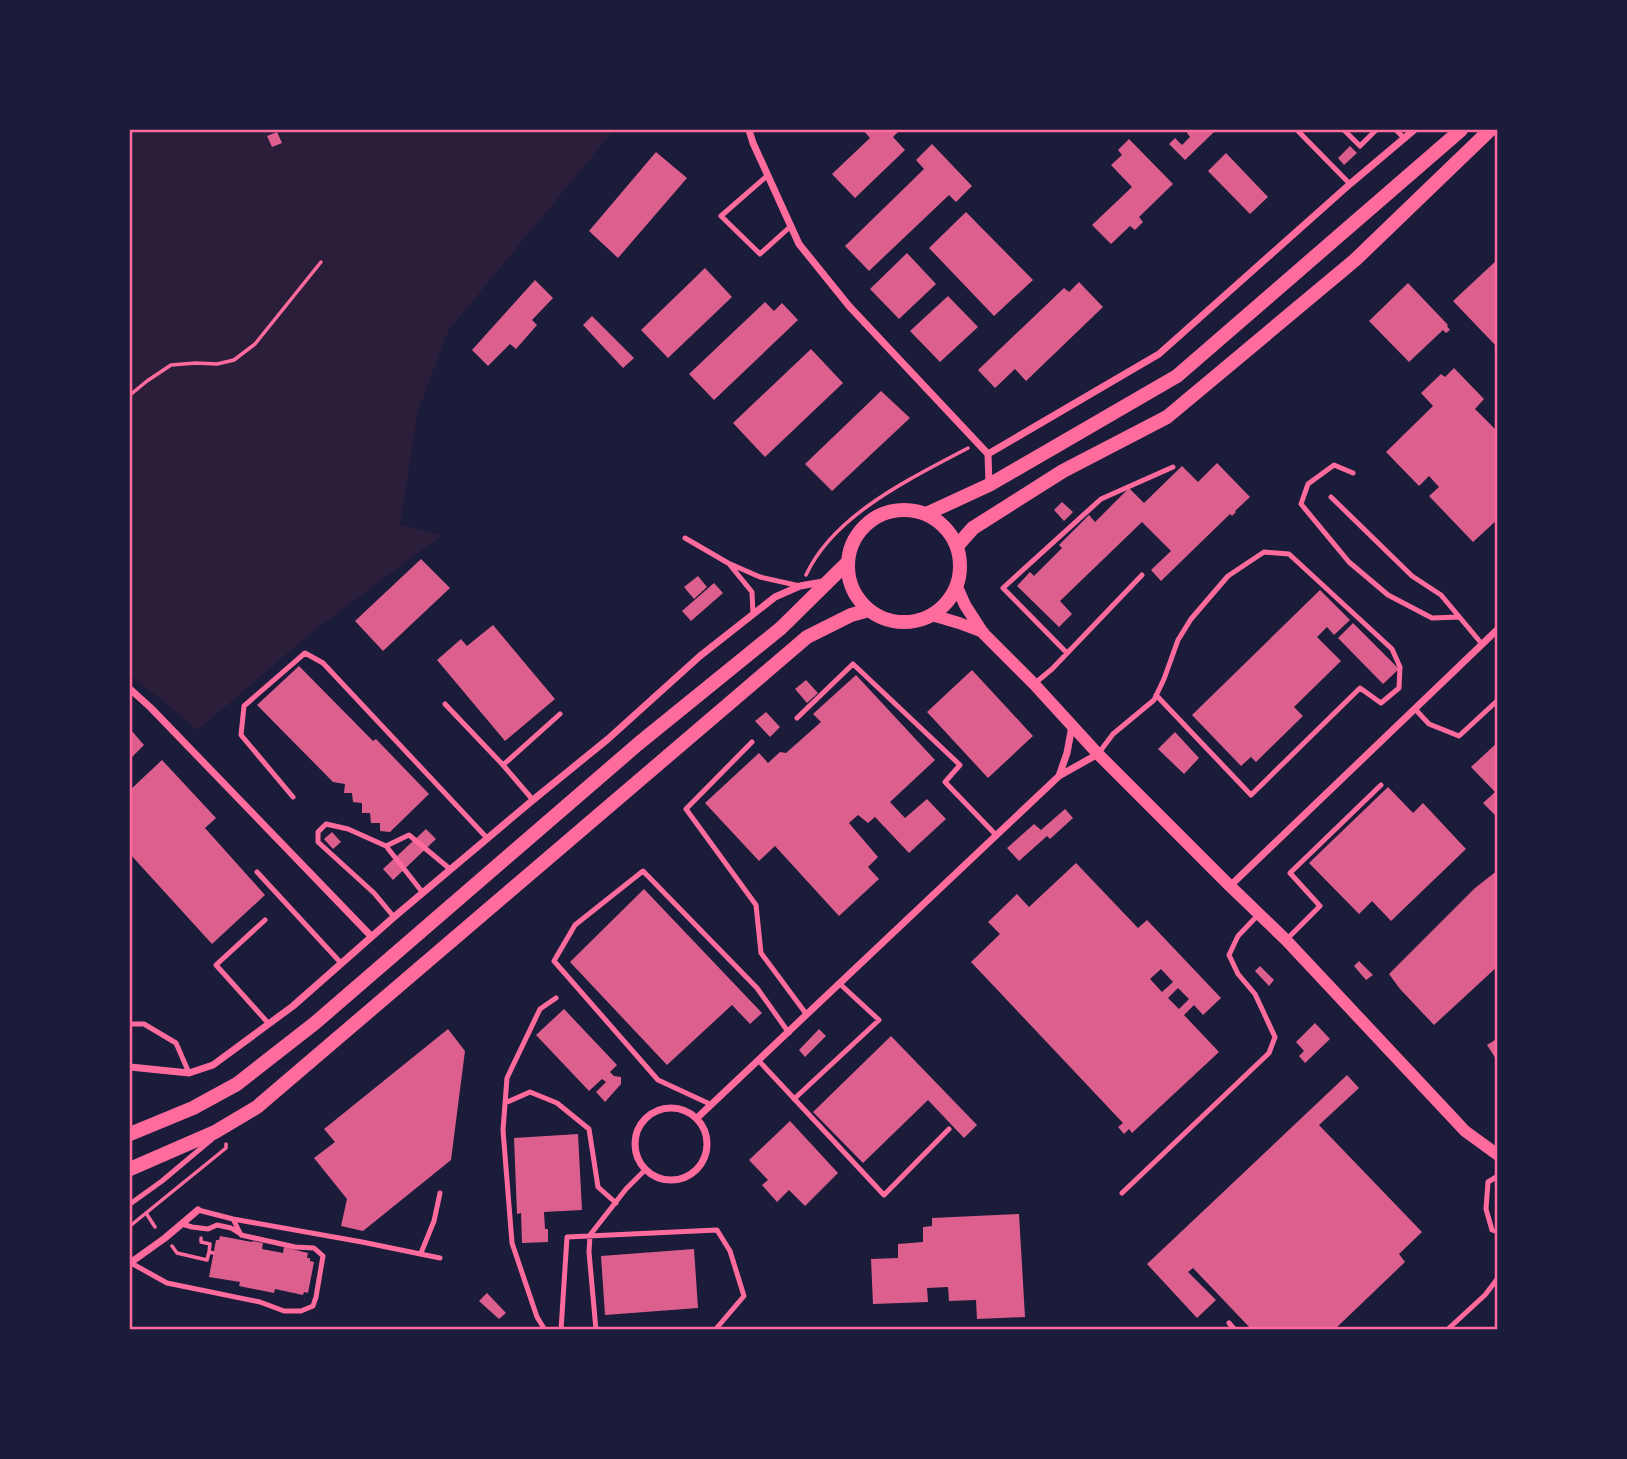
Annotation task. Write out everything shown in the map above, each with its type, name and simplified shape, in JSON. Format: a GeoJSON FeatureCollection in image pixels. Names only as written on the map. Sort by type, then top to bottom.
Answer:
{"type":"FeatureCollection","features":[{"type":"Feature","properties":{"kind":"main road"},"geometry":{"type":"LineString","coordinates":[[926,514],[989,485],[1177,376],[1461,130]]}},
{"type":"Feature","properties":{"kind":"main road"},"geometry":{"type":"LineString","coordinates":[[957,546],[973,528],[1063,471],[1167,417],[1356,260],[1490,130]]}},
{"type":"Feature","properties":{"kind":"main road"},"geometry":{"type":"LineString","coordinates":[[909,509],[926,514],[939,521],[950,532],[957,546],[960,573],[951,598],[932,615],[916,621],[883,619],[869,611],[856,597],[849,581],[847,563],[855,537],[874,518],[890,511],[909,509]]}},
{"type":"Feature","properties":{"kind":"main road"},"geometry":{"type":"LineString","coordinates":[[130,1134],[193,1108],[237,1084],[306,1031],[638,744],[781,628],[847,563]]}},
{"type":"Feature","properties":{"kind":"main road"},"geometry":{"type":"LineString","coordinates":[[130,1169],[215,1132],[257,1107],[807,637],[840,620],[869,611]]}},
{"type":"Feature","properties":{"kind":"street"},"geometry":{"type":"LineString","coordinates":[[749,130],[799,244],[849,306],[988,454],[989,485]]}},
{"type":"Feature","properties":{"kind":"street"},"geometry":{"type":"LineString","coordinates":[[988,454],[1159,354],[1414,130]]}},
{"type":"Feature","properties":{"kind":"street"},"geometry":{"type":"LineString","coordinates":[[130,1067],[189,1073],[213,1065],[293,1006],[423,892],[608,739],[700,656],[753,614],[775,597],[800,586],[827,581]]}},
{"type":"Feature","properties":{"kind":"street"},"geometry":{"type":"LineString","coordinates":[[957,587],[983,633],[1098,754],[1286,940],[1465,1131],[1497,1155]]}},
{"type":"Feature","properties":{"kind":"street"},"geometry":{"type":"LineString","coordinates":[[932,615],[983,633]]}},
{"type":"Feature","properties":{"kind":"street"},"geometry":{"type":"LineString","coordinates":[[1230,886],[1497,629]]}},
{"type":"Feature","properties":{"kind":"street"},"geometry":{"type":"LineString","coordinates":[[130,689],[372,936]]}},
{"type":"Feature","properties":{"kind":"street"},"geometry":{"type":"LineString","coordinates":[[1059,776],[1072,726]]}},
{"type":"Feature","properties":{"kind":"street"},"geometry":{"type":"LineString","coordinates":[[697,1118],[1059,776],[1098,754]]}},
{"type":"Feature","properties":{"kind":"street"},"geometry":{"type":"LineString","coordinates":[[671,1108],[685,1111],[697,1118],[708,1141],[701,1165],[692,1174],[668,1181],[645,1170],[638,1158],[635,1144],[638,1130],[646,1119],[657,1111],[671,1108]]}},
{"type":"Feature","properties":{"kind":"street"},"geometry":{"type":"LineString","coordinates":[[1482,1143],[1497,1149]]}},
{"type":"Feature","properties":{"kind":"street"},"geometry":{"type":"LineString","coordinates":[[130,1263],[198,1210]]}},
{"type":"Feature","properties":{"kind":"lane"},"geometry":{"type":"LineString","coordinates":[[1297,130],[1350,184]]}},
{"type":"Feature","properties":{"kind":"lane"},"geometry":{"type":"LineString","coordinates":[[1344,130],[1360,146],[1376,130]]}},
{"type":"Feature","properties":{"kind":"lane"},"geometry":{"type":"LineString","coordinates":[[1396,130],[1404,138]]}},
{"type":"Feature","properties":{"kind":"lane"},"geometry":{"type":"LineString","coordinates":[[768,175],[721,216],[760,254],[790,226]]}},
{"type":"Feature","properties":{"kind":"lane"},"geometry":{"type":"LineString","coordinates":[[1353,473],[1334,465],[1308,484],[1301,504],[1349,562],[1388,595],[1432,618],[1459,617]]}},
{"type":"Feature","properties":{"kind":"lane"},"geometry":{"type":"LineString","coordinates":[[1067,653],[1003,588],[1101,499],[1172,467]]}},
{"type":"Feature","properties":{"kind":"lane"},"geometry":{"type":"LineString","coordinates":[[1331,497],[1412,576],[1441,595],[1482,644]]}},
{"type":"Feature","properties":{"kind":"lane"},"geometry":{"type":"LineString","coordinates":[[685,538],[728,563],[760,577],[800,586]]}},
{"type":"Feature","properties":{"kind":"lane"},"geometry":{"type":"LineString","coordinates":[[1098,754],[1113,734],[1154,700],[1156,695],[1164,679],[1178,640],[1191,619],[1228,576],[1264,552],[1289,554],[1392,649],[1400,667],[1399,688],[1381,703],[1360,688],[1251,795],[1156,695]]}},
{"type":"Feature","properties":{"kind":"lane"},"geometry":{"type":"LineString","coordinates":[[728,563],[752,592],[753,614]]}},
{"type":"Feature","properties":{"kind":"lane"},"geometry":{"type":"LineString","coordinates":[[1034,684],[1142,575]]}},
{"type":"Feature","properties":{"kind":"lane"},"geometry":{"type":"LineString","coordinates":[[293,797],[241,735],[244,706],[305,653],[323,663],[487,838]]}},
{"type":"Feature","properties":{"kind":"lane"},"geometry":{"type":"LineString","coordinates":[[797,718],[853,664],[960,765],[945,782],[996,835]]}},
{"type":"Feature","properties":{"kind":"lane"},"geometry":{"type":"LineString","coordinates":[[1415,709],[1429,724],[1459,736],[1497,701]]}},
{"type":"Feature","properties":{"kind":"lane"},"geometry":{"type":"LineString","coordinates":[[445,704],[533,800]]}},
{"type":"Feature","properties":{"kind":"lane"},"geometry":{"type":"LineString","coordinates":[[503,765],[560,714]]}},
{"type":"Feature","properties":{"kind":"lane"},"geometry":{"type":"LineString","coordinates":[[752,742],[686,809],[755,905],[761,953],[807,1015]]}},
{"type":"Feature","properties":{"kind":"lane"},"geometry":{"type":"LineString","coordinates":[[1286,940],[1320,906],[1290,873],[1381,785]]}},
{"type":"Feature","properties":{"kind":"lane"},"geometry":{"type":"LineString","coordinates":[[394,917],[374,893],[318,842],[318,832],[326,824],[348,829],[386,846],[423,892]]}},
{"type":"Feature","properties":{"kind":"lane"},"geometry":{"type":"LineString","coordinates":[[386,846],[410,835],[450,869]]}},
{"type":"Feature","properties":{"kind":"lane"},"geometry":{"type":"LineString","coordinates":[[712,1105],[658,1080],[554,961],[575,925],[643,871],[757,988],[789,1033]]}},
{"type":"Feature","properties":{"kind":"lane"},"geometry":{"type":"LineString","coordinates":[[257,872],[341,963]]}},
{"type":"Feature","properties":{"kind":"lane"},"geometry":{"type":"LineString","coordinates":[[1122,1193],[1269,1053],[1275,1037],[1255,994],[1238,974],[1229,955],[1238,936],[1259,914]]}},
{"type":"Feature","properties":{"kind":"lane"},"geometry":{"type":"LineString","coordinates":[[265,920],[216,965],[269,1024]]}},
{"type":"Feature","properties":{"kind":"lane"},"geometry":{"type":"LineString","coordinates":[[794,1099],[879,1020],[840,984]]}},
{"type":"Feature","properties":{"kind":"lane"},"geometry":{"type":"LineString","coordinates":[[545,1329],[537,1317],[512,1243],[503,1129],[507,1078],[540,1009],[556,998]]}},
{"type":"Feature","properties":{"kind":"lane"},"geometry":{"type":"LineString","coordinates":[[130,1024],[144,1024],[176,1043],[189,1073]]}},
{"type":"Feature","properties":{"kind":"lane"},"geometry":{"type":"LineString","coordinates":[[759,1061],[884,1195],[949,1129]]}},
{"type":"Feature","properties":{"kind":"lane"},"geometry":{"type":"LineString","coordinates":[[505,1103],[530,1092],[557,1103],[589,1129],[598,1187],[616,1203]]}},
{"type":"Feature","properties":{"kind":"lane"},"geometry":{"type":"LineString","coordinates":[[130,1204],[162,1181],[231,1122]]}},
{"type":"Feature","properties":{"kind":"lane"},"geometry":{"type":"LineString","coordinates":[[596,1329],[590,1236],[626,1189],[645,1170]]}},
{"type":"Feature","properties":{"kind":"lane"},"geometry":{"type":"LineString","coordinates":[[1497,1176],[1488,1182],[1486,1209],[1492,1230],[1497,1233]]}},
{"type":"Feature","properties":{"kind":"lane"},"geometry":{"type":"LineString","coordinates":[[421,1253],[434,1221],[440,1193]]}},
{"type":"Feature","properties":{"kind":"lane"},"geometry":{"type":"LineString","coordinates":[[198,1210],[440,1258]]}},
{"type":"Feature","properties":{"kind":"lane"},"geometry":{"type":"LineString","coordinates":[[233,1219],[242,1235]]}},
{"type":"Feature","properties":{"kind":"lane"},"geometry":{"type":"LineString","coordinates":[[130,1263],[167,1283],[260,1302],[284,1311],[301,1311],[313,1306],[323,1256],[314,1248],[295,1247],[242,1235],[231,1228],[217,1225],[208,1229],[182,1224]]}},
{"type":"Feature","properties":{"kind":"lane"},"geometry":{"type":"LineString","coordinates":[[561,1329],[567,1237],[717,1230],[730,1251],[744,1296],[715,1329]]}},
{"type":"Feature","properties":{"kind":"lane"},"geometry":{"type":"LineString","coordinates":[[1447,1329],[1485,1295],[1497,1278]]}},
{"type":"Feature","properties":{"kind":"lane"},"geometry":{"type":"LineString","coordinates":[[1228,1323],[1235,1329]]}},
{"type":"Feature","properties":{"kind":"path"},"geometry":{"type":"LineString","coordinates":[[130,395],[171,365],[217,364],[234,360],[255,344],[321,262]]}},
{"type":"Feature","properties":{"kind":"path"},"geometry":{"type":"LineString","coordinates":[[800,586],[814,558],[846,523],[891,490],[977,443]]}},
{"type":"Feature","properties":{"kind":"path"},"geometry":{"type":"LineString","coordinates":[[130,1226],[226,1148],[231,1122]]}},
{"type":"Feature","properties":{"kind":"path"},"geometry":{"type":"LineString","coordinates":[[146,1213],[155,1227]]}},
{"type":"Feature","properties":{"kind":"path"},"geometry":{"type":"LineString","coordinates":[[170,1245],[177,1253],[207,1260],[211,1252],[210,1244],[201,1242],[202,1232]]}},
{"type":"Feature","properties":{"kind":"shaded area"},"geometry":{"type":"Polygon","coordinates":[[[130,130],[614,130],[448,331],[418,411],[400,524],[442,535],[311,633],[198,730],[130,675],[130,130]]]}},
{"type":"Feature","properties":{"kind":"building"},"geometry":{"type":"Polygon","coordinates":[[[863,130],[900,130],[893,137],[905,150],[855,198],[832,174],[870,138],[863,130]]]}},
{"type":"Feature","properties":{"kind":"building"},"geometry":{"type":"Polygon","coordinates":[[[1190,130],[1216,130],[1185,160],[1169,144],[1175,138],[1182,145],[1190,137],[1187,133],[1190,130]]]}},
{"type":"Feature","properties":{"kind":"building"},"geometry":{"type":"Polygon","coordinates":[[[277,132],[282,143],[272,147],[267,136],[277,132]]]}},
{"type":"Feature","properties":{"kind":"building"},"geometry":{"type":"Polygon","coordinates":[[[1129,139],[1173,184],[1139,217],[1143,222],[1135,230],[1130,226],[1111,244],[1092,225],[1132,187],[1111,165],[1122,155],[1118,150],[1129,139]]]}},
{"type":"Feature","properties":{"kind":"building"},"geometry":{"type":"Polygon","coordinates":[[[932,144],[972,186],[956,202],[949,195],[869,271],[845,246],[924,169],[916,160],[932,144]]]}},
{"type":"Feature","properties":{"kind":"building"},"geometry":{"type":"Polygon","coordinates":[[[1350,146],[1357,153],[1344,165],[1338,158],[1350,146]]]}},
{"type":"Feature","properties":{"kind":"building"},"geometry":{"type":"Polygon","coordinates":[[[656,152],[687,178],[618,258],[589,231],[656,152]]]}},
{"type":"Feature","properties":{"kind":"building"},"geometry":{"type":"Polygon","coordinates":[[[1226,153],[1268,197],[1250,214],[1208,171],[1226,153]]]}},
{"type":"Feature","properties":{"kind":"building"},"geometry":{"type":"Polygon","coordinates":[[[966,212],[1033,280],[994,316],[929,248],[966,212]]]}},
{"type":"Feature","properties":{"kind":"building"},"geometry":{"type":"Polygon","coordinates":[[[907,253],[936,284],[899,319],[870,289],[907,253]]]}},
{"type":"Feature","properties":{"kind":"building"},"geometry":{"type":"Polygon","coordinates":[[[1498,259],[1498,348],[1453,301],[1498,259]]]}},
{"type":"Feature","properties":{"kind":"building"},"geometry":{"type":"Polygon","coordinates":[[[705,268],[732,297],[668,358],[641,330],[705,268]]]}},
{"type":"Feature","properties":{"kind":"building"},"geometry":{"type":"Polygon","coordinates":[[[535,280],[553,298],[532,320],[537,325],[516,349],[510,344],[488,366],[472,350],[535,280]]]}},
{"type":"Feature","properties":{"kind":"building"},"geometry":{"type":"Polygon","coordinates":[[[1079,282],[1103,307],[1026,381],[1015,369],[995,388],[978,370],[1064,288],[1069,292],[1079,282]]]}},
{"type":"Feature","properties":{"kind":"building"},"geometry":{"type":"Polygon","coordinates":[[[1408,283],[1450,330],[1446,333],[1443,330],[1409,362],[1369,321],[1408,283]]]}},
{"type":"Feature","properties":{"kind":"building"},"geometry":{"type":"Polygon","coordinates":[[[948,296],[978,327],[940,362],[910,331],[948,296]]]}},
{"type":"Feature","properties":{"kind":"building"},"geometry":{"type":"Polygon","coordinates":[[[765,302],[774,311],[782,303],[798,320],[714,400],[689,374],[765,302]]]}},
{"type":"Feature","properties":{"kind":"building"},"geometry":{"type":"Polygon","coordinates":[[[592,316],[634,358],[623,368],[583,325],[592,316]]]}},
{"type":"Feature","properties":{"kind":"building"},"geometry":{"type":"Polygon","coordinates":[[[811,349],[843,383],[765,457],[733,423],[811,349]]]}},
{"type":"Feature","properties":{"kind":"building"},"geometry":{"type":"Polygon","coordinates":[[[1454,368],[1484,399],[1475,409],[1498,432],[1498,519],[1473,542],[1429,496],[1439,487],[1429,476],[1419,486],[1386,452],[1433,406],[1421,393],[1441,374],[1445,377],[1454,368]]]}},
{"type":"Feature","properties":{"kind":"building"},"geometry":{"type":"Polygon","coordinates":[[[881,391],[910,418],[832,491],[805,464],[881,391]]]}},
{"type":"Feature","properties":{"kind":"building"},"geometry":{"type":"Polygon","coordinates":[[[1217,463],[1250,497],[1161,581],[1151,570],[1171,551],[1142,522],[1060,601],[1072,614],[1059,627],[1017,586],[1030,572],[1034,576],[1062,548],[1059,545],[1089,515],[1095,522],[1129,488],[1144,503],[1182,466],[1198,482],[1217,463]]]}},
{"type":"Feature","properties":{"kind":"building"},"geometry":{"type":"Polygon","coordinates":[[[1062,502],[1073,512],[1064,521],[1054,510],[1062,502]]]}},
{"type":"Feature","properties":{"kind":"building"},"geometry":{"type":"Polygon","coordinates":[[[421,559],[450,588],[383,651],[355,621],[421,559]]]}},
{"type":"Feature","properties":{"kind":"building"},"geometry":{"type":"Polygon","coordinates":[[[698,576],[707,587],[694,599],[684,587],[698,576]]]}},
{"type":"Feature","properties":{"kind":"building"},"geometry":{"type":"Polygon","coordinates":[[[714,583],[723,593],[691,621],[682,611],[714,583]]]}},
{"type":"Feature","properties":{"kind":"building"},"geometry":{"type":"Polygon","coordinates":[[[1320,590],[1350,620],[1334,635],[1327,627],[1317,637],[1341,661],[1294,707],[1303,716],[1256,762],[1251,757],[1241,766],[1192,715],[1320,590]]]}},
{"type":"Feature","properties":{"kind":"building"},"geometry":{"type":"Polygon","coordinates":[[[1353,623],[1399,669],[1383,684],[1338,638],[1353,623]]]}},
{"type":"Feature","properties":{"kind":"building"},"geometry":{"type":"Polygon","coordinates":[[[493,625],[555,699],[505,741],[437,660],[461,639],[467,646],[493,625]]]}},
{"type":"Feature","properties":{"kind":"building"},"geometry":{"type":"Polygon","coordinates":[[[299,666],[429,794],[390,832],[380,831],[380,823],[371,823],[370,813],[362,813],[362,803],[353,802],[352,793],[344,793],[345,784],[333,782],[257,705],[299,666]]]}},
{"type":"Feature","properties":{"kind":"building"},"geometry":{"type":"Polygon","coordinates":[[[972,670],[1033,736],[988,778],[927,712],[972,670]]]}},
{"type":"Feature","properties":{"kind":"building"},"geometry":{"type":"Polygon","coordinates":[[[856,675],[935,760],[890,802],[905,818],[927,799],[946,819],[909,853],[875,817],[868,823],[858,815],[849,823],[878,857],[868,867],[879,879],[839,916],[775,846],[759,861],[705,803],[759,753],[768,763],[780,752],[786,753],[821,722],[813,714],[856,675]]]}},
{"type":"Feature","properties":{"kind":"building"},"geometry":{"type":"Polygon","coordinates":[[[806,680],[818,693],[807,703],[795,689],[806,680]]]}},
{"type":"Feature","properties":{"kind":"building"},"geometry":{"type":"Polygon","coordinates":[[[766,712],[780,727],[770,737],[755,721],[766,712]]]}},
{"type":"Feature","properties":{"kind":"building"},"geometry":{"type":"Polygon","coordinates":[[[130,729],[144,745],[130,759],[130,729]]]}},
{"type":"Feature","properties":{"kind":"building"},"geometry":{"type":"Polygon","coordinates":[[[1175,732],[1199,758],[1184,774],[1158,749],[1175,732]]]}},
{"type":"Feature","properties":{"kind":"building"},"geometry":{"type":"Polygon","coordinates":[[[1498,742],[1498,818],[1483,803],[1495,792],[1471,767],[1498,742]]]}},
{"type":"Feature","properties":{"kind":"building"},"geometry":{"type":"Polygon","coordinates":[[[162,760],[216,818],[205,828],[265,895],[212,944],[130,854],[130,790],[162,760]]]}},
{"type":"Feature","properties":{"kind":"building"},"geometry":{"type":"Polygon","coordinates":[[[1388,787],[1413,813],[1423,803],[1466,849],[1391,921],[1372,901],[1359,914],[1309,863],[1388,787]]]}},
{"type":"Feature","properties":{"kind":"building"},"geometry":{"type":"Polygon","coordinates":[[[1065,809],[1073,818],[1050,839],[1047,836],[1019,861],[1007,848],[1034,824],[1041,830],[1065,809]]]}},
{"type":"Feature","properties":{"kind":"building"},"geometry":{"type":"Polygon","coordinates":[[[426,829],[436,839],[393,880],[383,869],[426,829]]]}},
{"type":"Feature","properties":{"kind":"building"},"geometry":{"type":"Polygon","coordinates":[[[332,832],[341,842],[333,849],[324,839],[332,832]]]}},
{"type":"Feature","properties":{"kind":"building"},"geometry":{"type":"Polygon","coordinates":[[[1076,863],[1138,928],[1147,920],[1221,998],[1203,1015],[1194,1005],[1184,1015],[1219,1052],[1132,1133],[1129,1129],[1124,1134],[1118,1127],[1123,1123],[971,962],[1000,934],[988,922],[1017,894],[1029,907],[1076,863]],[[1161,969],[1150,979],[1162,992],[1173,982],[1161,969]],[[1178,988],[1168,998],[1179,1009],[1189,999],[1178,988]]]}},
{"type":"Feature","properties":{"kind":"building"},"geometry":{"type":"Polygon","coordinates":[[[1498,870],[1498,966],[1434,1025],[1389,974],[1475,888],[1498,870]]]}},
{"type":"Feature","properties":{"kind":"building"},"geometry":{"type":"Polygon","coordinates":[[[644,889],[762,1013],[750,1024],[732,1005],[667,1065],[570,962],[644,889]]]}},
{"type":"Feature","properties":{"kind":"building"},"geometry":{"type":"Polygon","coordinates":[[[1359,961],[1373,975],[1366,980],[1354,966],[1359,961]]]}},
{"type":"Feature","properties":{"kind":"building"},"geometry":{"type":"Polygon","coordinates":[[[1260,966],[1274,980],[1269,986],[1255,971],[1260,966]]]}},
{"type":"Feature","properties":{"kind":"building"},"geometry":{"type":"Polygon","coordinates":[[[564,1009],[617,1065],[610,1072],[621,1077],[621,1084],[605,1102],[596,1092],[606,1082],[602,1079],[589,1091],[536,1035],[564,1009]]]}},
{"type":"Feature","properties":{"kind":"building"},"geometry":{"type":"Polygon","coordinates":[[[1315,1023],[1330,1039],[1305,1063],[1299,1056],[1304,1051],[1296,1042],[1315,1023]]]}},
{"type":"Feature","properties":{"kind":"building"},"geometry":{"type":"Polygon","coordinates":[[[448,1029],[465,1051],[451,1160],[363,1231],[341,1226],[347,1199],[314,1158],[335,1142],[324,1129],[448,1029]]]}},
{"type":"Feature","properties":{"kind":"building"},"geometry":{"type":"Polygon","coordinates":[[[819,1029],[826,1036],[805,1057],[799,1050],[819,1029]]]}},
{"type":"Feature","properties":{"kind":"building"},"geometry":{"type":"Polygon","coordinates":[[[891,1036],[977,1125],[964,1138],[928,1100],[863,1163],[813,1112],[891,1036]]]}},
{"type":"Feature","properties":{"kind":"building"},"geometry":{"type":"Polygon","coordinates":[[[1498,1038],[1498,1062],[1487,1045],[1498,1038]]]}},
{"type":"Feature","properties":{"kind":"building"},"geometry":{"type":"Polygon","coordinates":[[[1347,1075],[1359,1088],[1319,1125],[1422,1232],[1399,1254],[1405,1262],[1334,1330],[1252,1330],[1193,1268],[1188,1272],[1216,1300],[1197,1318],[1147,1264],[1347,1075]]]}},
{"type":"Feature","properties":{"kind":"building"},"geometry":{"type":"Polygon","coordinates":[[[790,1121],[838,1173],[805,1206],[789,1190],[777,1202],[762,1185],[768,1180],[749,1160],[790,1121]]]}},
{"type":"Feature","properties":{"kind":"building"},"geometry":{"type":"Polygon","coordinates":[[[578,1134],[582,1210],[544,1212],[548,1242],[522,1243],[521,1213],[517,1214],[514,1138],[578,1134]]]}},
{"type":"Feature","properties":{"kind":"building"},"geometry":{"type":"Polygon","coordinates":[[[1019,1214],[1025,1317],[977,1319],[976,1300],[949,1301],[948,1287],[927,1288],[928,1302],[873,1304],[871,1259],[898,1258],[898,1244],[923,1242],[923,1227],[932,1226],[932,1218],[1019,1214]]]}},
{"type":"Feature","properties":{"kind":"building"},"geometry":{"type":"Polygon","coordinates":[[[220,1236],[263,1243],[262,1249],[283,1253],[284,1247],[308,1253],[307,1258],[314,1262],[308,1293],[304,1292],[303,1295],[275,1289],[274,1293],[239,1286],[240,1282],[209,1277],[216,1240],[219,1240],[220,1236]]]}},
{"type":"Feature","properties":{"kind":"building"},"geometry":{"type":"Polygon","coordinates":[[[694,1249],[698,1308],[605,1315],[601,1256],[694,1249]]]}},
{"type":"Feature","properties":{"kind":"building"},"geometry":{"type":"Polygon","coordinates":[[[487,1293],[506,1313],[499,1319],[479,1301],[487,1293]]]}}]}
